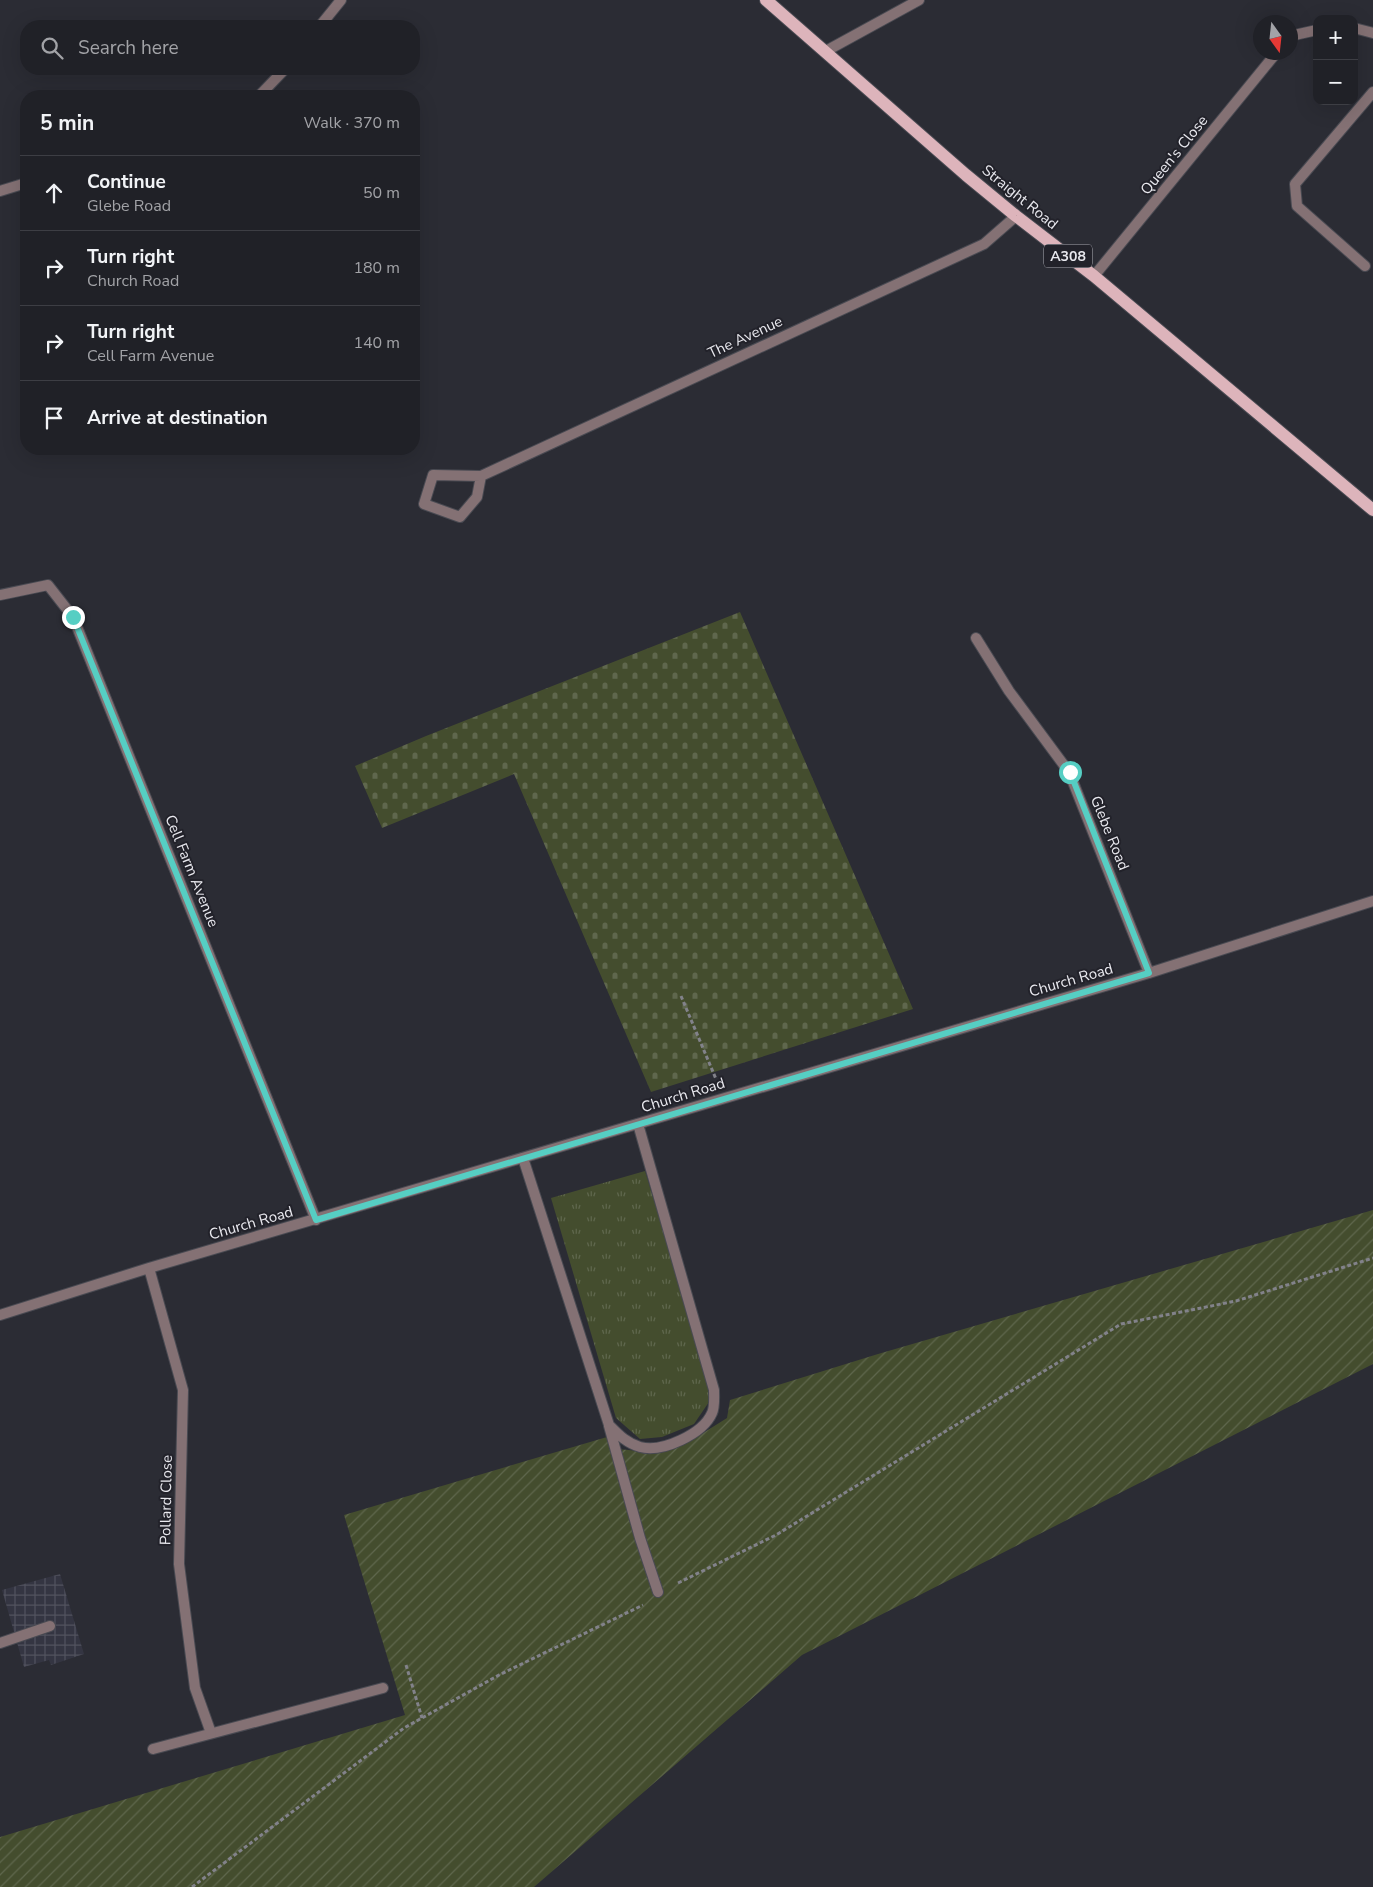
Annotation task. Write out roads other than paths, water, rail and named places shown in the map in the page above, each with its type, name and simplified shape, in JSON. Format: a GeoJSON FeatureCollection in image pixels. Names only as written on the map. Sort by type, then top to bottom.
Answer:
{"type":"FeatureCollection","features":[{"type":"Feature","properties":{"kind":"main road","name":"Straight Road"},"geometry":{"type":"LineString","coordinates":[[766,0],[1016,216],[1094,276],[1373,510]]}},
{"type":"Feature","properties":{"kind":"street"},"geometry":{"type":"LineString","coordinates":[[325,20],[341,0]]}},
{"type":"Feature","properties":{"kind":"street"},"geometry":{"type":"LineString","coordinates":[[826,51],[919,0]]}},
{"type":"Feature","properties":{"kind":"street"},"geometry":{"type":"LineString","coordinates":[[1358,29],[1373,33]]}},
{"type":"Feature","properties":{"kind":"street"},"geometry":{"type":"LineString","coordinates":[[1298,34],[1313,31]]}},
{"type":"Feature","properties":{"kind":"street","name":"Queen's Close"},"geometry":{"type":"LineString","coordinates":[[1094,276],[1270,60]]}},
{"type":"Feature","properties":{"kind":"street"},"geometry":{"type":"LineString","coordinates":[[266,90],[279,75]]}},
{"type":"Feature","properties":{"kind":"street"},"geometry":{"type":"LineString","coordinates":[[1365,266],[1297,206],[1295,184],[1373,92]]}},
{"type":"Feature","properties":{"kind":"street"},"geometry":{"type":"LineString","coordinates":[[0,191],[20,186]]}},
{"type":"Feature","properties":{"kind":"street","name":"The Avenue"},"geometry":{"type":"LineString","coordinates":[[481,476],[477,497],[460,517],[424,504],[433,475],[481,476],[984,244],[1016,216]]}},
{"type":"Feature","properties":{"kind":"street","name":"Cell Farm Avenue"},"geometry":{"type":"LineString","coordinates":[[0,595],[48,585],[73,617],[316,1220]]}},
{"type":"Feature","properties":{"kind":"street","name":"Glebe Road"},"geometry":{"type":"LineString","coordinates":[[976,638],[1009,690],[1070,772],[1149,973]]}},
{"type":"Feature","properties":{"kind":"street","name":"Church Road"},"geometry":{"type":"LineString","coordinates":[[0,1315],[149,1268],[1149,973],[1373,902]]}},
{"type":"Feature","properties":{"kind":"street"},"geometry":{"type":"LineString","coordinates":[[608,1425],[624,1440],[641,1448],[656,1447],[681,1440],[701,1429],[713,1412],[714,1390],[710,1369],[638,1124]]}},
{"type":"Feature","properties":{"kind":"street"},"geometry":{"type":"LineString","coordinates":[[523,1158],[608,1425],[640,1538],[658,1592]]}},
{"type":"Feature","properties":{"kind":"street","name":"Pollard Close"},"geometry":{"type":"LineString","coordinates":[[149,1268],[183,1390],[180,1564],[195,1688],[211,1733]]}},
{"type":"Feature","properties":{"kind":"street"},"geometry":{"type":"LineString","coordinates":[[0,1643],[50,1626]]}},
{"type":"Feature","properties":{"kind":"street"},"geometry":{"type":"LineString","coordinates":[[153,1749],[383,1688]]}}]}
